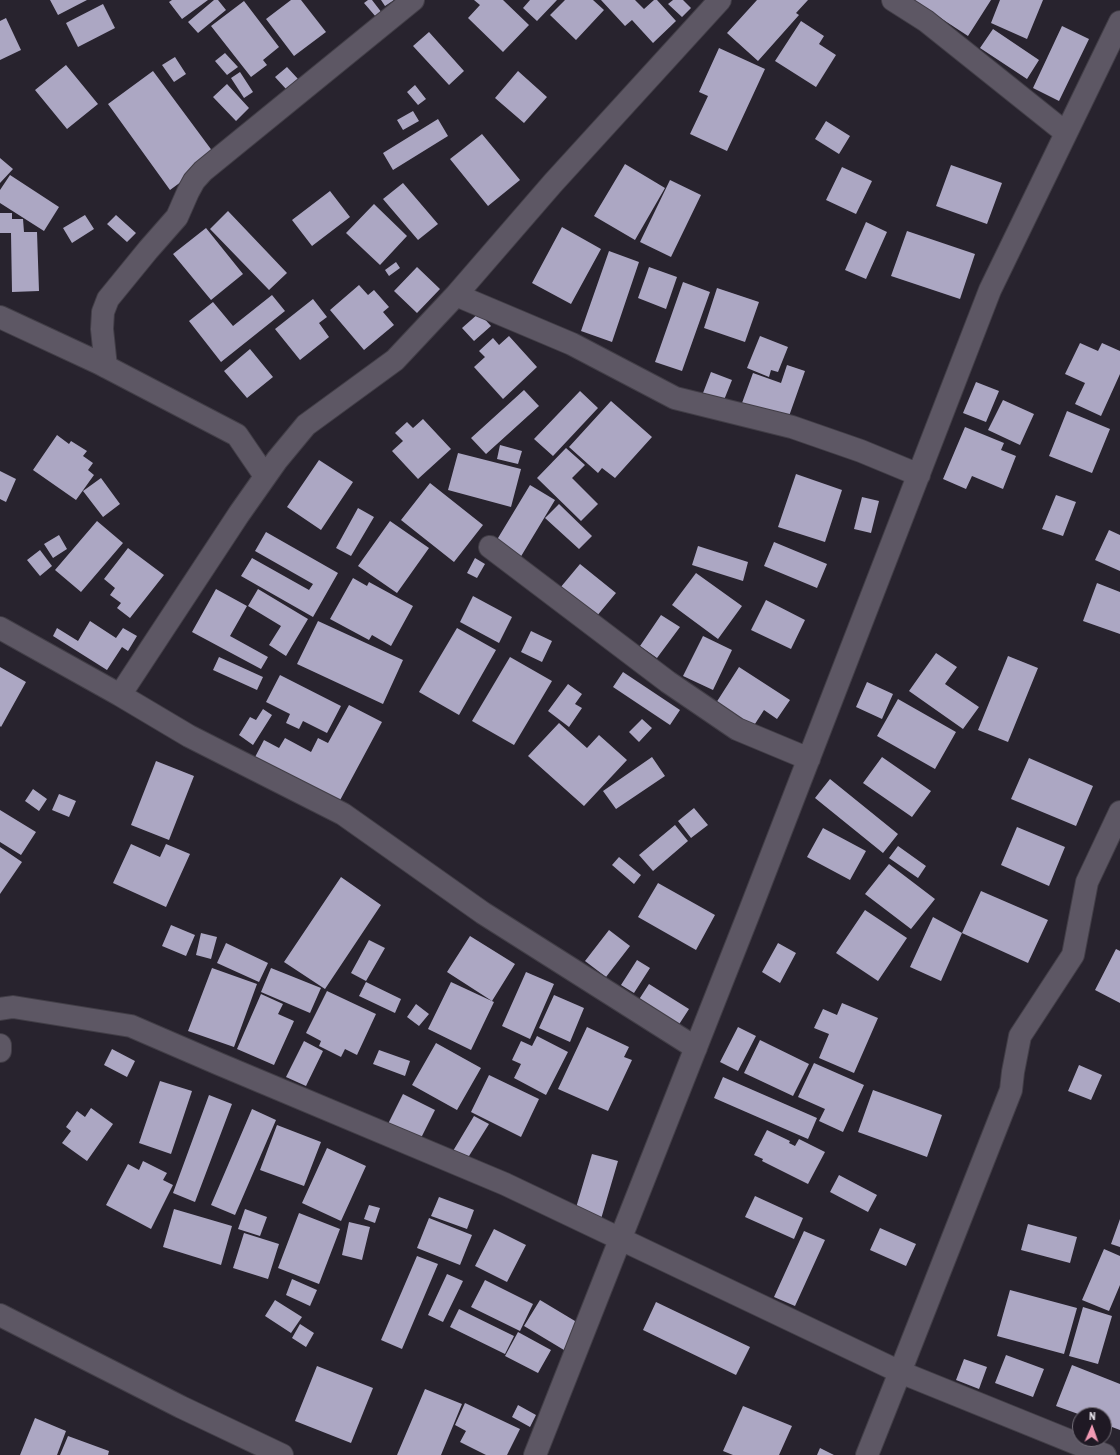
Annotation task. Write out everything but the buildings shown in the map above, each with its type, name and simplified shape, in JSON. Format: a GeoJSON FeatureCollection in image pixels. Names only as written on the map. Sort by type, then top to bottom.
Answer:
{"type":"FeatureCollection","features":[{"type":"Feature","properties":{"kind":"street"},"geometry":{"type":"LineString","coordinates":[[106,367],[102,329],[103,312],[108,299],[177,217],[194,181],[203,171],[413,0]]}},
{"type":"Feature","properties":{"kind":"street"},"geometry":{"type":"LineString","coordinates":[[120,695],[265,476],[306,425],[395,360],[456,295],[552,183],[720,0]]}},
{"type":"Feature","properties":{"kind":"street"},"geometry":{"type":"LineString","coordinates":[[893,0],[926,21],[1066,133]]}},
{"type":"Feature","properties":{"kind":"street"},"geometry":{"type":"LineString","coordinates":[[534,1455],[696,1048],[990,290],[1120,22]]}},
{"type":"Feature","properties":{"kind":"street"},"geometry":{"type":"LineString","coordinates":[[456,295],[572,344],[674,398],[792,427],[861,452],[918,475]]}},
{"type":"Feature","properties":{"kind":"street"},"geometry":{"type":"LineString","coordinates":[[0,317],[106,367],[237,435],[265,476]]}},
{"type":"Feature","properties":{"kind":"street"},"geometry":{"type":"LineString","coordinates":[[490,547],[668,682],[737,729],[809,759]]}},
{"type":"Feature","properties":{"kind":"street"},"geometry":{"type":"LineString","coordinates":[[0,628],[120,695],[189,736],[343,814],[482,913],[696,1048]]}},
{"type":"Feature","properties":{"kind":"street"},"geometry":{"type":"LineString","coordinates":[[867,1455],[1011,1090],[1020,1036],[1073,955],[1087,882],[1120,812]]}},
{"type":"Feature","properties":{"kind":"street"},"geometry":{"type":"LineString","coordinates":[[0,1009],[13,1007],[131,1026],[505,1184],[900,1372],[1105,1455]]}},
{"type":"Feature","properties":{"kind":"street"},"geometry":{"type":"LineString","coordinates":[[0,1045],[0,1051]]}},
{"type":"Feature","properties":{"kind":"street"},"geometry":{"type":"LineString","coordinates":[[0,1315],[181,1407],[282,1455]]}}]}
